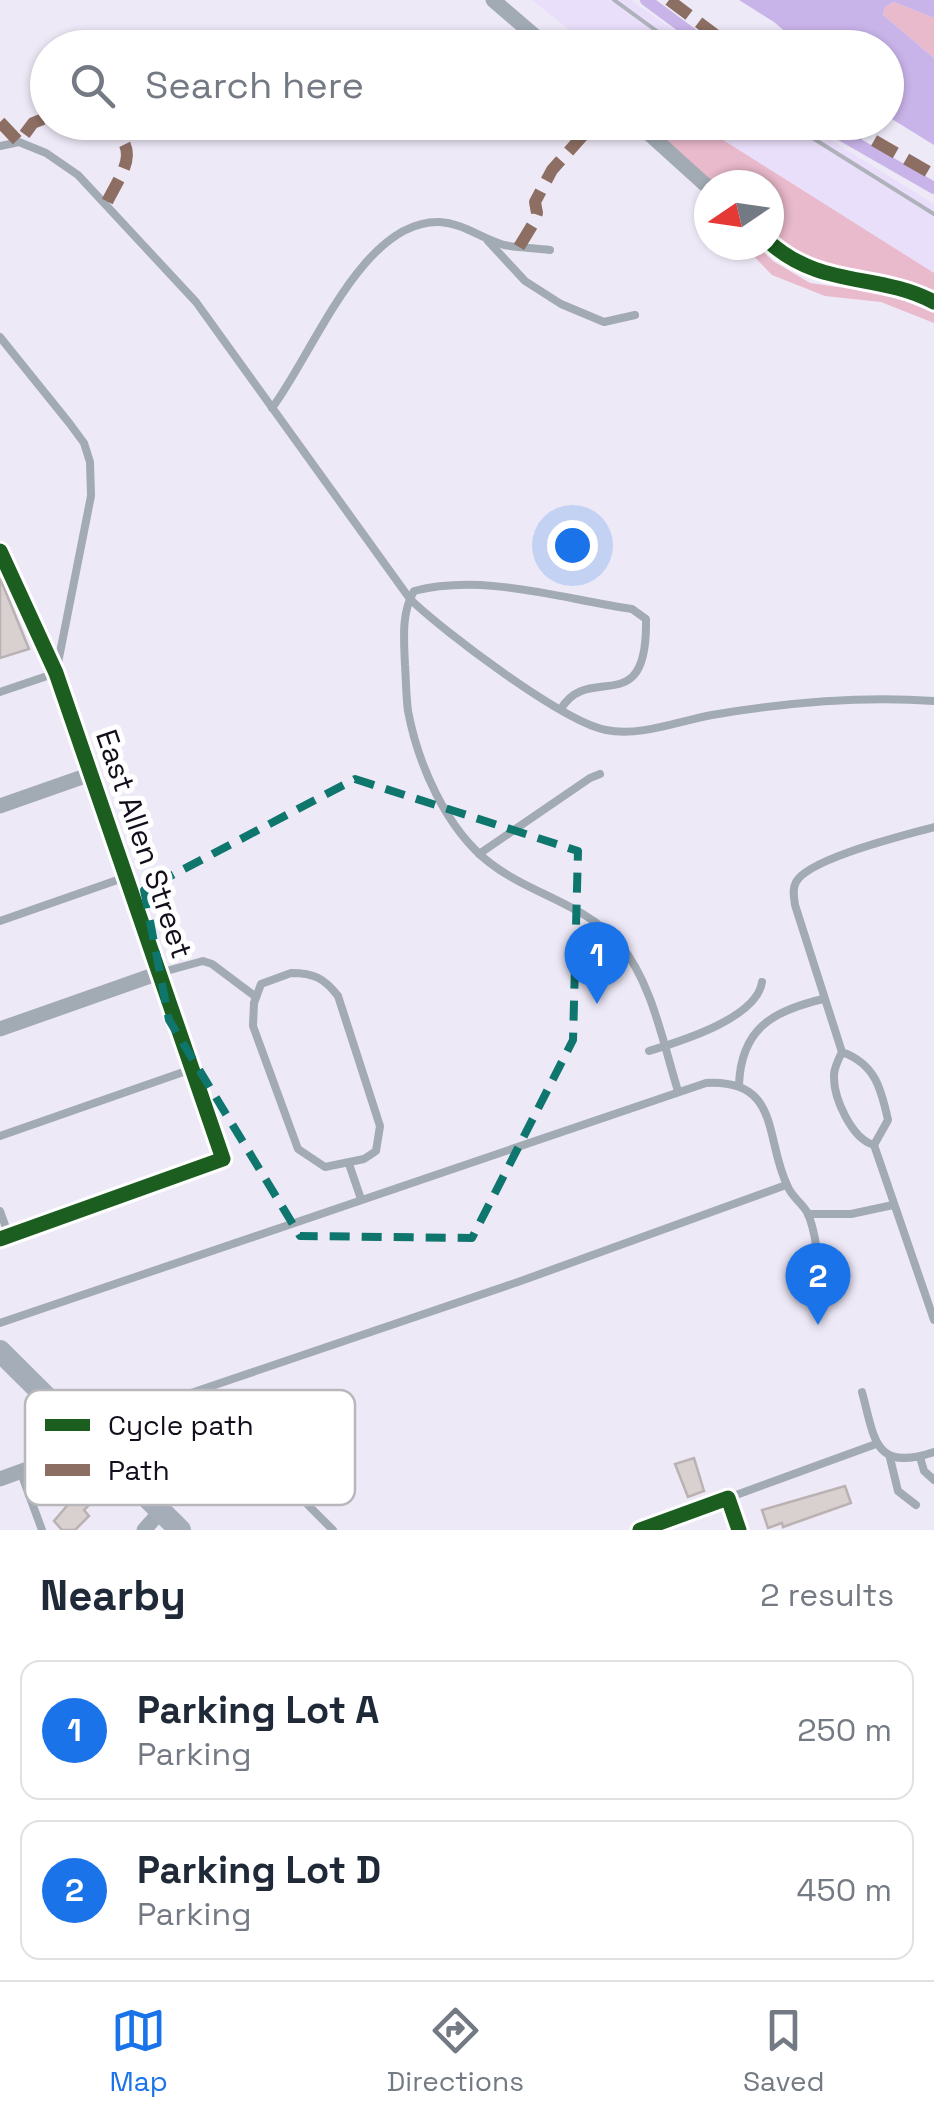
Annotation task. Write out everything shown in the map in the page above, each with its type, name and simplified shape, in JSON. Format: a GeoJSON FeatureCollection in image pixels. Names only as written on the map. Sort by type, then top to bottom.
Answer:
{"type":"FeatureCollection","features":[{"type":"Feature","properties":{"kind":"main road"},"geometry":{"type":"LineString","coordinates":[[0,1351],[39,1390]]}},
{"type":"Feature","properties":{"kind":"main road"},"geometry":{"type":"LineString","coordinates":[[154,1505],[180,1530]]}},
{"type":"Feature","properties":{"kind":"street"},"geometry":{"type":"LineString","coordinates":[[493,0],[529,30]]}},
{"type":"Feature","properties":{"kind":"street"},"geometry":{"type":"LineString","coordinates":[[656,140],[694,174]]}},
{"type":"Feature","properties":{"kind":"street"},"geometry":{"type":"LineString","coordinates":[[784,253],[819,272],[898,288],[934,302]]}},
{"type":"Feature","properties":{"kind":"street","name":"East Allen Street"},"geometry":{"type":"LineString","coordinates":[[0,551],[56,673],[223,1159],[4,1238]]}},
{"type":"Feature","properties":{"kind":"street"},"geometry":{"type":"LineString","coordinates":[[0,806],[90,774]]}},
{"type":"Feature","properties":{"kind":"street"},"geometry":{"type":"LineString","coordinates":[[0,1028],[159,973]]}},
{"type":"Feature","properties":{"kind":"street"},"geometry":{"type":"LineString","coordinates":[[0,1479],[25,1470]]}},
{"type":"Feature","properties":{"kind":"street"},"geometry":{"type":"LineString","coordinates":[[647,1529],[728,1498],[740,1530]]}},
{"type":"Feature","properties":{"kind":"street"},"geometry":{"type":"LineString","coordinates":[[144,1530],[161,1512]]}},
{"type":"Feature","properties":{"kind":"lane"},"geometry":{"type":"LineString","coordinates":[[0,146],[19,142],[46,153],[78,175],[196,302],[410,598],[447,631],[561,709],[606,730],[635,731],[768,708],[886,699],[934,700]]}},
{"type":"Feature","properties":{"kind":"lane"},"geometry":{"type":"LineString","coordinates":[[272,408],[350,282],[380,244],[400,231],[441,222],[462,226],[506,245],[550,250]]}},
{"type":"Feature","properties":{"kind":"lane"},"geometry":{"type":"LineString","coordinates":[[484,237],[525,281],[560,304],[604,322],[635,315]]}},
{"type":"Feature","properties":{"kind":"lane"},"geometry":{"type":"LineString","coordinates":[[0,337],[84,443],[90,462],[91,496],[56,673],[0,692]]}},
{"type":"Feature","properties":{"kind":"lane"},"geometry":{"type":"LineString","coordinates":[[561,709],[569,696],[581,690],[618,687],[632,680],[643,661],[646,619],[632,609],[476,584],[414,591],[403,633],[408,711],[426,769],[453,823],[479,854],[500,871],[584,914],[611,935],[640,976],[678,1091]]}},
{"type":"Feature","properties":{"kind":"lane"},"geometry":{"type":"LineString","coordinates":[[479,854],[600,774]]}},
{"type":"Feature","properties":{"kind":"lane"},"geometry":{"type":"LineString","coordinates":[[874,1144],[860,1138],[838,1096],[833,1074],[842,1052],[795,905],[794,890],[797,880],[808,869],[934,827]]}},
{"type":"Feature","properties":{"kind":"lane"},"geometry":{"type":"LineString","coordinates":[[0,922],[126,877]]}},
{"type":"Feature","properties":{"kind":"lane"},"geometry":{"type":"LineString","coordinates":[[159,973],[204,961],[256,997]]}},
{"type":"Feature","properties":{"kind":"lane"},"geometry":{"type":"LineString","coordinates":[[291,973],[312,973],[328,982],[338,996],[380,1126],[376,1150],[349,1164],[325,1167],[298,1149],[253,1026],[261,984],[291,973]]}},
{"type":"Feature","properties":{"kind":"lane"},"geometry":{"type":"LineString","coordinates":[[650,1051],[713,1028],[754,1002],[762,982]]}},
{"type":"Feature","properties":{"kind":"lane"},"geometry":{"type":"LineString","coordinates":[[739,1085],[748,1044],[763,1022],[823,999]]}},
{"type":"Feature","properties":{"kind":"lane"},"geometry":{"type":"LineString","coordinates":[[842,1052],[866,1064],[884,1102],[888,1120],[874,1144],[934,1320]]}},
{"type":"Feature","properties":{"kind":"lane"},"geometry":{"type":"LineString","coordinates":[[0,1136],[192,1069]]}},
{"type":"Feature","properties":{"kind":"lane"},"geometry":{"type":"LineString","coordinates":[[0,1323],[706,1083],[739,1085],[759,1101],[768,1115],[786,1185],[808,1214],[818,1250]]}},
{"type":"Feature","properties":{"kind":"lane"},"geometry":{"type":"LineString","coordinates":[[349,1164],[361,1198]]}},
{"type":"Feature","properties":{"kind":"lane"},"geometry":{"type":"LineString","coordinates":[[219,1390],[786,1185]]}},
{"type":"Feature","properties":{"kind":"lane"},"geometry":{"type":"LineString","coordinates":[[808,1214],[836,1216],[893,1205]]}},
{"type":"Feature","properties":{"kind":"lane"},"geometry":{"type":"LineString","coordinates":[[0,1211],[4,1238]]}},
{"type":"Feature","properties":{"kind":"lane"},"geometry":{"type":"LineString","coordinates":[[862,1392],[876,1444],[890,1458],[898,1491],[916,1505]]}},
{"type":"Feature","properties":{"kind":"lane"},"geometry":{"type":"LineString","coordinates":[[728,1498],[876,1444]]}},
{"type":"Feature","properties":{"kind":"lane"},"geometry":{"type":"LineString","coordinates":[[890,1458],[920,1457],[934,1452]]}},
{"type":"Feature","properties":{"kind":"lane"},"geometry":{"type":"LineString","coordinates":[[920,1457],[924,1471],[934,1480]]}},
{"type":"Feature","properties":{"kind":"lane"},"geometry":{"type":"LineString","coordinates":[[21,1472],[25,1483]]}},
{"type":"Feature","properties":{"kind":"lane"},"geometry":{"type":"LineString","coordinates":[[33,1505],[42,1530]]}},
{"type":"Feature","properties":{"kind":"lane"},"geometry":{"type":"LineString","coordinates":[[308,1505],[333,1530]]}},
{"type":"Feature","properties":{"kind":"highlighted area"},"geometry":{"type":"Polygon","coordinates":[[[355,779],[578,851],[573,1040],[472,1238],[300,1236],[169,1020],[144,890],[355,779]]]}},
{"type":"Feature","properties":{"kind":"shaded area"},"geometry":{"type":"Polygon","coordinates":[[[532,0],[631,0],[673,30],[570,30],[532,0]]]}},
{"type":"Feature","properties":{"kind":"shaded area"},"geometry":{"type":"Polygon","coordinates":[[[739,0],[934,0],[934,18],[894,2],[885,7],[883,15],[901,30],[783,30],[739,0]]]}},
{"type":"Feature","properties":{"kind":"shaded area"},"geometry":{"type":"Polygon","coordinates":[[[894,2],[934,18],[934,58],[883,15],[885,7],[894,2]]]}},
{"type":"Feature","properties":{"kind":"shaded area"},"geometry":{"type":"Polygon","coordinates":[[[904,33],[934,58],[934,145],[904,126],[904,33]]]}},
{"type":"Feature","properties":{"kind":"shaded area"},"geometry":{"type":"Polygon","coordinates":[[[663,140],[723,140],[771,170],[696,170],[663,140]]]}},
{"type":"Feature","properties":{"kind":"shaded area"},"geometry":{"type":"Polygon","coordinates":[[[723,140],[830,140],[934,204],[934,273],[784,178],[784,170],[771,170],[723,140]]]}},
{"type":"Feature","properties":{"kind":"shaded area"},"geometry":{"type":"Polygon","coordinates":[[[784,178],[934,273],[934,297],[829,268],[784,243],[784,178]]]}},
{"type":"Feature","properties":{"kind":"shaded area"},"geometry":{"type":"Polygon","coordinates":[[[758,260],[772,260],[810,283],[892,295],[934,313],[934,323],[881,302],[825,296],[772,275],[758,260]]]}},
{"type":"Feature","properties":{"kind":"building"},"geometry":{"type":"Polygon","coordinates":[[[0,578],[29,649],[0,658],[0,578]]]}},
{"type":"Feature","properties":{"kind":"building"},"geometry":{"type":"Polygon","coordinates":[[[694,1458],[704,1491],[688,1497],[675,1464],[694,1458]]]}},
{"type":"Feature","properties":{"kind":"building"},"geometry":{"type":"Polygon","coordinates":[[[845,1486],[851,1503],[783,1527],[782,1523],[768,1528],[762,1510],[845,1486]]]}},
{"type":"Feature","properties":{"kind":"building"},"geometry":{"type":"Polygon","coordinates":[[[68,1505],[89,1505],[84,1510],[89,1516],[75,1530],[62,1530],[54,1521],[68,1505]]]}},
{"type":"Feature","properties":{"kind":"waterway"},"geometry":{"type":"LineString","coordinates":[[646,0],[687,30]]}},
{"type":"Feature","properties":{"kind":"waterway"},"geometry":{"type":"LineString","coordinates":[[850,140],[934,188]]}},
{"type":"Feature","properties":{"kind":"railway"},"geometry":{"type":"LineString","coordinates":[[614,0],[655,30]]}},
{"type":"Feature","properties":{"kind":"railway"},"geometry":{"type":"LineString","coordinates":[[816,140],[934,214]]}},
{"type":"Feature","properties":{"kind":"marked path"},"geometry":{"type":"LineString","coordinates":[[669,0],[709,30]]}},
{"type":"Feature","properties":{"kind":"marked path"},"geometry":{"type":"LineString","coordinates":[[0,122],[19,142],[30,127]]}},
{"type":"Feature","properties":{"kind":"marked path"},"geometry":{"type":"LineString","coordinates":[[106,204],[127,157],[122,140]]}},
{"type":"Feature","properties":{"kind":"marked path"},"geometry":{"type":"LineString","coordinates":[[519,247],[533,224],[535,202],[552,170],[579,140]]}},
{"type":"Feature","properties":{"kind":"marked path"},"geometry":{"type":"LineString","coordinates":[[873,140],[934,175]]}},
{"type":"Feature","properties":{"kind":"cycle path"},"geometry":{"type":"LineString","coordinates":[[784,253],[829,274],[892,287],[934,302]]}},
{"type":"Feature","properties":{"kind":"cycle path"},"geometry":{"type":"LineString","coordinates":[[0,551],[56,673],[223,1159],[0,1239]]}},
{"type":"Feature","properties":{"kind":"cycle path"},"geometry":{"type":"LineString","coordinates":[[640,1530],[728,1498],[739,1530]]}},
{"type":"Feature","properties":{"kind":"place","name":"Parking Lot A"},"geometry":{"type":"Point","coordinates":[597,1004]}},
{"type":"Feature","properties":{"kind":"place","name":"Parking Lot D"},"geometry":{"type":"Point","coordinates":[818,1325]}}]}
